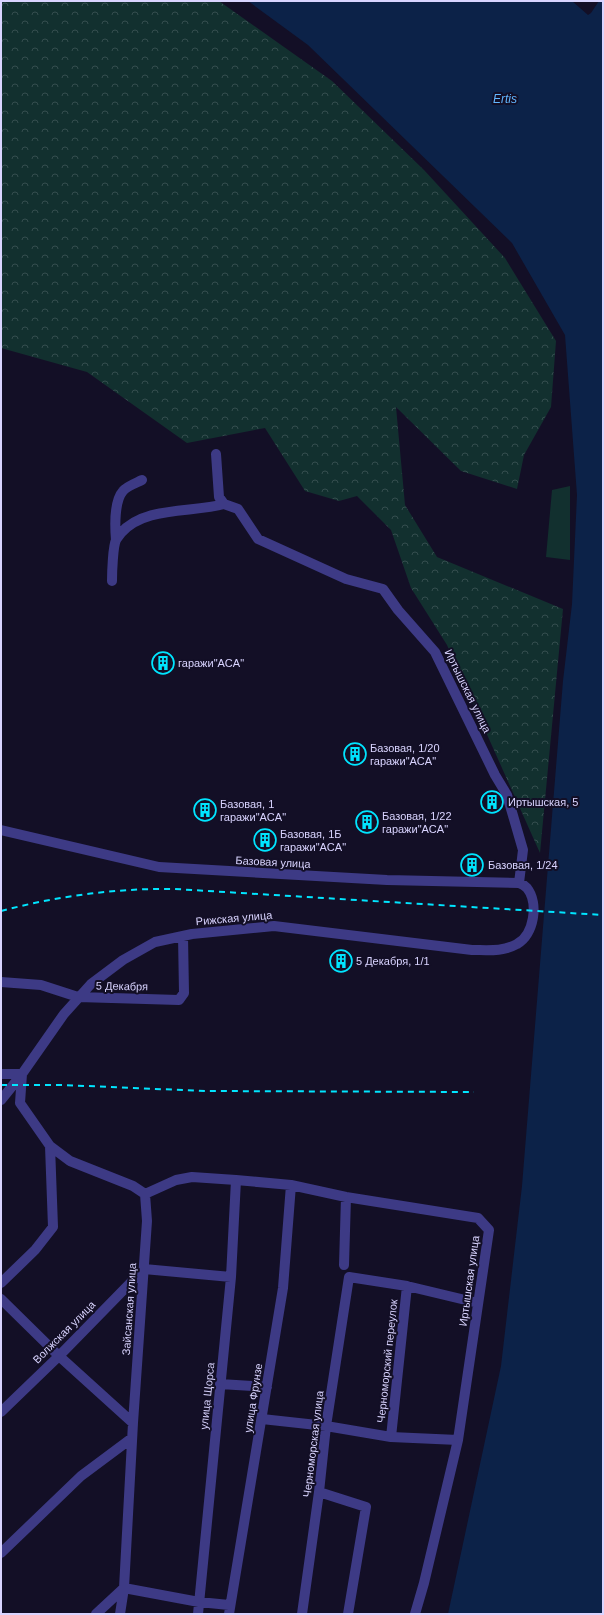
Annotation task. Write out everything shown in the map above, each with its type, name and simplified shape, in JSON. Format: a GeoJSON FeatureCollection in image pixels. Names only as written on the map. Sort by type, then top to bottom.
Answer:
{"type":"FeatureCollection","features":[{"type":"Feature","properties":{"kind":"street"},"geometry":{"type":"LineString","coordinates":[[116,540],[126,528],[140,519],[160,514],[213,507],[224,504],[219,497],[216,454]]}},
{"type":"Feature","properties":{"kind":"street"},"geometry":{"type":"LineString","coordinates":[[112,581],[116,540],[115,525],[117,506],[123,491],[142,480]]}},
{"type":"Feature","properties":{"kind":"street","name":"Иртышская улица"},"geometry":{"type":"LineString","coordinates":[[224,504],[238,509],[258,539],[346,579],[383,589],[398,610],[435,652],[495,775],[507,795],[523,850],[519,883]]}},
{"type":"Feature","properties":{"kind":"street","name":"Базовая улица"},"geometry":{"type":"LineString","coordinates":[[1,830],[159,867],[388,880],[519,883]]}},
{"type":"Feature","properties":{"kind":"street","name":"Рижская улица"},"geometry":{"type":"LineString","coordinates":[[1,1100],[22,1074],[64,1014],[91,984],[123,960],[155,942],[183,936],[274,926],[472,950],[494,951],[508,948],[519,943],[527,936],[532,925],[533,906],[531,896],[527,887],[519,883]]}},
{"type":"Feature","properties":{"kind":"street","name":"5 Декабря"},"geometry":{"type":"LineString","coordinates":[[1,982],[41,985],[78,998],[179,1000],[184,994],[183,936]]}},
{"type":"Feature","properties":{"kind":"street"},"geometry":{"type":"LineString","coordinates":[[1,1074],[22,1074],[20,1103],[50,1146],[70,1161],[133,1186],[145,1194]]}},
{"type":"Feature","properties":{"kind":"street"},"geometry":{"type":"LineString","coordinates":[[1,1283],[35,1250],[53,1227],[50,1146]]}},
{"type":"Feature","properties":{"kind":"street","name":"Иртышская улица"},"geometry":{"type":"LineString","coordinates":[[145,1194],[176,1180],[192,1177],[291,1185],[346,1197],[478,1218],[489,1230],[458,1440],[424,1583],[415,1614]]}},
{"type":"Feature","properties":{"kind":"street","name":"улица Щорса"},"geometry":{"type":"LineString","coordinates":[[198,1614],[230,1277],[236,1180]]}},
{"type":"Feature","properties":{"kind":"street","name":"улица Фрунзе"},"geometry":{"type":"LineString","coordinates":[[229,1609],[283,1288],[291,1185]]}},
{"type":"Feature","properties":{"kind":"street","name":"Зайсанская улица"},"geometry":{"type":"LineString","coordinates":[[120,1614],[124,1588],[132,1438],[147,1221],[145,1194]]}},
{"type":"Feature","properties":{"kind":"street"},"geometry":{"type":"LineString","coordinates":[[344,1265],[346,1197]]}},
{"type":"Feature","properties":{"kind":"street"},"geometry":{"type":"LineString","coordinates":[[144,1269],[230,1277]]}},
{"type":"Feature","properties":{"kind":"street","name":"Волжская улица"},"geometry":{"type":"LineString","coordinates":[[2,1409],[58,1356],[144,1269]]}},
{"type":"Feature","properties":{"kind":"street","name":"Черноморская улица"},"geometry":{"type":"LineString","coordinates":[[302,1614],[319,1492],[326,1426],[349,1277],[407,1286]]}},
{"type":"Feature","properties":{"kind":"street"},"geometry":{"type":"LineString","coordinates":[[407,1286],[478,1303]]}},
{"type":"Feature","properties":{"kind":"street","name":"Черноморский переулок"},"geometry":{"type":"LineString","coordinates":[[391,1437],[407,1286]]}},
{"type":"Feature","properties":{"kind":"street"},"geometry":{"type":"LineString","coordinates":[[1,1299],[58,1356],[133,1423]]}},
{"type":"Feature","properties":{"kind":"street"},"geometry":{"type":"LineString","coordinates":[[220,1384],[267,1387]]}},
{"type":"Feature","properties":{"kind":"street"},"geometry":{"type":"LineString","coordinates":[[262,1419],[326,1426],[391,1437],[458,1440]]}},
{"type":"Feature","properties":{"kind":"street"},"geometry":{"type":"LineString","coordinates":[[1,1553],[81,1476],[132,1438]]}},
{"type":"Feature","properties":{"kind":"street"},"geometry":{"type":"LineString","coordinates":[[319,1492],[366,1507],[348,1614]]}},
{"type":"Feature","properties":{"kind":"street"},"geometry":{"type":"LineString","coordinates":[[96,1614],[124,1588],[229,1609]]}},
{"type":"Feature","properties":{"kind":"green space"},"geometry":{"type":"Polygon","coordinates":[[[1,1],[219,1],[332,81],[424,170],[505,258],[556,341],[551,407],[524,455],[517,489],[461,471],[396,407],[405,505],[437,557],[563,609],[540,853],[447,645],[411,588],[391,530],[357,496],[339,501],[305,491],[265,428],[187,443],[87,372],[1,348],[1,1]]]}},
{"type":"Feature","properties":{"kind":"green space"},"geometry":{"type":"Polygon","coordinates":[[[570,486],[570,560],[546,557],[552,490],[570,486]]]}},
{"type":"Feature","properties":{"kind":"water","name":"Ertis"},"geometry":{"type":"Polygon","coordinates":[[[248,1],[572,1],[588,15],[599,1],[603,1],[603,1614],[448,1614],[501,1366],[522,1186],[563,681],[572,604],[577,495],[565,335],[512,243],[308,45],[248,1]]]}},
{"type":"Feature","properties":{"kind":"railway"},"geometry":{"type":"LineString","coordinates":[[1,911],[44,901],[87,894],[131,890],[175,889],[603,915]]}},
{"type":"Feature","properties":{"kind":"railway"},"geometry":{"type":"LineString","coordinates":[[1,1085],[63,1085],[205,1091],[474,1092]]}},
{"type":"Feature","properties":{"kind":"place","name":"гаражи\"ACА\""},"geometry":{"type":"Point","coordinates":[163,663]}},
{"type":"Feature","properties":{"kind":"place","name":"Базовая, 1/20 гаражи\"ACА\""},"geometry":{"type":"Point","coordinates":[355,754]}},
{"type":"Feature","properties":{"kind":"place","name":"Иртышская, 5"},"geometry":{"type":"Point","coordinates":[492,802]}},
{"type":"Feature","properties":{"kind":"place","name":"Базовая, 1 гаражи\"ACА\""},"geometry":{"type":"Point","coordinates":[205,810]}},
{"type":"Feature","properties":{"kind":"place","name":"Базовая, 1/22 гаражи\"ACА\""},"geometry":{"type":"Point","coordinates":[367,822]}},
{"type":"Feature","properties":{"kind":"place","name":"Базовая, 1Б гаражи\"ACА\""},"geometry":{"type":"Point","coordinates":[265,840]}},
{"type":"Feature","properties":{"kind":"place","name":"Базовая, 1/24"},"geometry":{"type":"Point","coordinates":[472,865]}},
{"type":"Feature","properties":{"kind":"place","name":"5 Декабря, 1/1"},"geometry":{"type":"Point","coordinates":[341,961]}}]}
